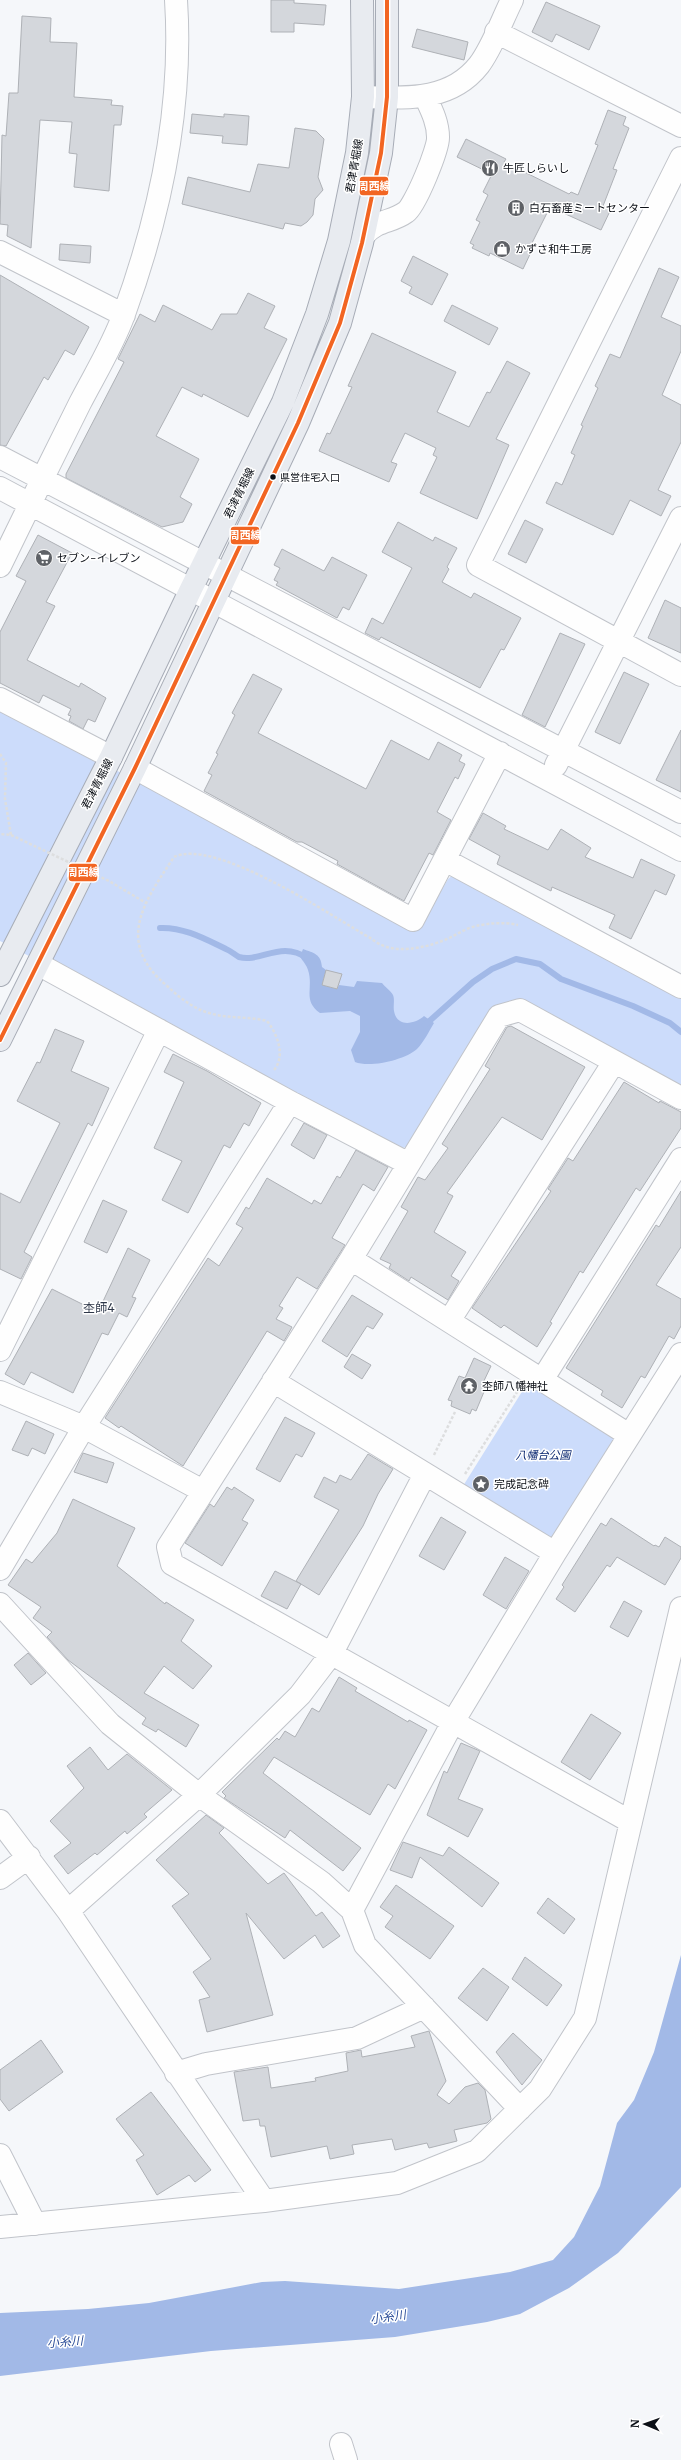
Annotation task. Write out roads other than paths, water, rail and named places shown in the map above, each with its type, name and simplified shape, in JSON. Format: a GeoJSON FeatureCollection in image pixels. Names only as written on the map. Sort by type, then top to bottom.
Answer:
{"type":"FeatureCollection","features":[{"type":"Feature","properties":{"kind":"main road","name":"君津青堀線"},"geometry":{"type":"LineString","coordinates":[[0,975],[6,949],[111,757],[190,589],[204,564],[283,402],[317,314],[339,241],[357,153],[363,97],[362,0]]}},
{"type":"Feature","properties":{"kind":"main road","name":"君津青堀線"},"geometry":{"type":"LineString","coordinates":[[0,1040],[135,768],[213,600],[298,423],[340,323],[364,235],[381,153],[387,97],[387,0]]}},
{"type":"Feature","properties":{"kind":"street"},"geometry":{"type":"LineString","coordinates":[[0,566],[29,504],[124,315],[159,196],[169,144],[176,86],[176,0]]}},
{"type":"Feature","properties":{"kind":"street"},"geometry":{"type":"LineString","coordinates":[[363,97],[425,96],[458,85],[479,65],[512,0]]}},
{"type":"Feature","properties":{"kind":"street"},"geometry":{"type":"LineString","coordinates":[[496,32],[681,126]]}},
{"type":"Feature","properties":{"kind":"street"},"geometry":{"type":"LineString","coordinates":[[364,235],[372,226],[381,221],[397,217],[408,211],[424,181],[438,139],[438,127],[425,96]]}},
{"type":"Feature","properties":{"kind":"street"},"geometry":{"type":"LineString","coordinates":[[681,158],[478,565],[681,675]]}},
{"type":"Feature","properties":{"kind":"street"},"geometry":{"type":"LineString","coordinates":[[0,252],[124,315]]}},
{"type":"Feature","properties":{"kind":"street"},"geometry":{"type":"LineString","coordinates":[[0,456],[204,564],[681,812]]}},
{"type":"Feature","properties":{"kind":"street"},"geometry":{"type":"LineString","coordinates":[[0,488],[681,850]]}},
{"type":"Feature","properties":{"kind":"street"},"geometry":{"type":"LineString","coordinates":[[549,779],[681,518]]}},
{"type":"Feature","properties":{"kind":"street"},"geometry":{"type":"LineString","coordinates":[[0,699],[111,757]]}},
{"type":"Feature","properties":{"kind":"street"},"geometry":{"type":"LineString","coordinates":[[135,768],[413,920],[500,753]]}},
{"type":"Feature","properties":{"kind":"street"},"geometry":{"type":"LineString","coordinates":[[444,860],[681,987]]}},
{"type":"Feature","properties":{"kind":"street"},"geometry":{"type":"LineString","coordinates":[[38,964],[290,1102],[410,1164]]}},
{"type":"Feature","properties":{"kind":"street"},"geometry":{"type":"LineString","coordinates":[[631,1822],[172,1564],[168,1547],[351,1259],[499,1016],[520,1010],[681,1098]]}},
{"type":"Feature","properties":{"kind":"street"},"geometry":{"type":"LineString","coordinates":[[0,1350],[159,1030]]}},
{"type":"Feature","properties":{"kind":"street"},"geometry":{"type":"LineString","coordinates":[[449,1321],[614,1062]]}},
{"type":"Feature","properties":{"kind":"street"},"geometry":{"type":"LineString","coordinates":[[0,1569],[84,1427],[290,1102]]}},
{"type":"Feature","properties":{"kind":"street"},"geometry":{"type":"LineString","coordinates":[[536,1376],[681,1159]]}},
{"type":"Feature","properties":{"kind":"street"},"geometry":{"type":"LineString","coordinates":[[351,1259],[629,1435]]}},
{"type":"Feature","properties":{"kind":"street"},"geometry":{"type":"LineString","coordinates":[[352,1910],[453,1722],[555,1553],[681,1354]]}},
{"type":"Feature","properties":{"kind":"street"},"geometry":{"type":"LineString","coordinates":[[273,1381],[429,1466],[454,1492],[555,1553]]}},
{"type":"Feature","properties":{"kind":"street"},"geometry":{"type":"LineString","coordinates":[[0,1392],[84,1427],[203,1491]]}},
{"type":"Feature","properties":{"kind":"street"},"geometry":{"type":"LineString","coordinates":[[68,1911],[199,1794],[300,1695],[332,1654],[429,1466]]}},
{"type":"Feature","properties":{"kind":"street"},"geometry":{"type":"LineString","coordinates":[[0,1604],[110,1724],[199,1794],[321,1882],[352,1910],[365,1945],[520,2109]]}},
{"type":"Feature","properties":{"kind":"street"},"geometry":{"type":"LineString","coordinates":[[0,2227],[264,2201],[397,2183],[477,2151],[540,2089],[585,2018],[681,1608]]}},
{"type":"Feature","properties":{"kind":"street"},"geometry":{"type":"LineString","coordinates":[[0,1821],[68,1911],[176,2073],[264,2201]]}},
{"type":"Feature","properties":{"kind":"street"},"geometry":{"type":"LineString","coordinates":[[0,1878],[29,1858]]}},
{"type":"Feature","properties":{"kind":"street"},"geometry":{"type":"LineString","coordinates":[[176,2073],[206,2064],[357,2038],[424,2007]]}},
{"type":"Feature","properties":{"kind":"street"},"geometry":{"type":"LineString","coordinates":[[0,2155],[35,2224]]}},
{"type":"Feature","properties":{"kind":"water"},"geometry":{"type":"Polygon","coordinates":[[[303,949],[316,955],[320,959],[322,967],[326,970],[322,985],[337,989],[339,985],[354,987],[357,981],[382,983],[393,995],[394,1011],[399,1020],[407,1023],[416,1021],[424,1016],[434,1023],[420,1046],[412,1053],[396,1060],[369,1064],[355,1062],[351,1050],[360,1032],[360,1016],[350,1011],[320,1013],[315,1008],[311,1003],[310,998],[310,976],[306,965],[300,957],[303,949]]]}},
{"type":"Feature","properties":{"kind":"water","name":"小糸川"},"geometry":{"type":"Polygon","coordinates":[[[681,1955],[681,2187],[618,2253],[569,2288],[520,2314],[487,2322],[395,2337],[211,2351],[0,2376],[0,2313],[88,2309],[149,2303],[262,2282],[285,2281],[399,2289],[510,2272],[553,2260],[574,2237],[600,2186],[617,2123],[634,2100],[654,2052],[681,1955]]]}},
{"type":"Feature","properties":{"kind":"waterway"},"geometry":{"type":"LineString","coordinates":[[160,928],[177,929],[194,934],[228,950],[239,957],[247,958],[280,951],[288,951],[297,953],[307,958]]}},
{"type":"Feature","properties":{"kind":"waterway"},"geometry":{"type":"LineString","coordinates":[[425,1025],[473,982],[492,969],[516,959],[540,964],[561,979],[633,1006],[670,1023],[681,1032]]}},
{"type":"Feature","properties":{"kind":"place","name":"牛匠しらいし"},"geometry":{"type":"Point","coordinates":[490,168]}},
{"type":"Feature","properties":{"kind":"place","name":"白石畜産ミートセンター"},"geometry":{"type":"Point","coordinates":[516,208]}},
{"type":"Feature","properties":{"kind":"place","name":"かずさ和牛工房"},"geometry":{"type":"Point","coordinates":[502,249]}},
{"type":"Feature","properties":{"kind":"place","name":"県営住宅入口"},"geometry":{"type":"Point","coordinates":[273,477]}},
{"type":"Feature","properties":{"kind":"place","name":"セブン-イレブン"},"geometry":{"type":"Point","coordinates":[44,558]}},
{"type":"Feature","properties":{"kind":"place","name":"杢師八幡神社"},"geometry":{"type":"Point","coordinates":[469,1386]}},
{"type":"Feature","properties":{"kind":"place","name":"完成記念碑"},"geometry":{"type":"Point","coordinates":[481,1484]}},
{"type":"Feature","properties":{"kind":"district","name":"杢師4"},"geometry":{"type":"Point","coordinates":[99,1308]}},
{"type":"Feature","properties":{"kind":"park label","name":"八幡台公園"},"geometry":{"type":"Point","coordinates":[543,1455]}}]}
